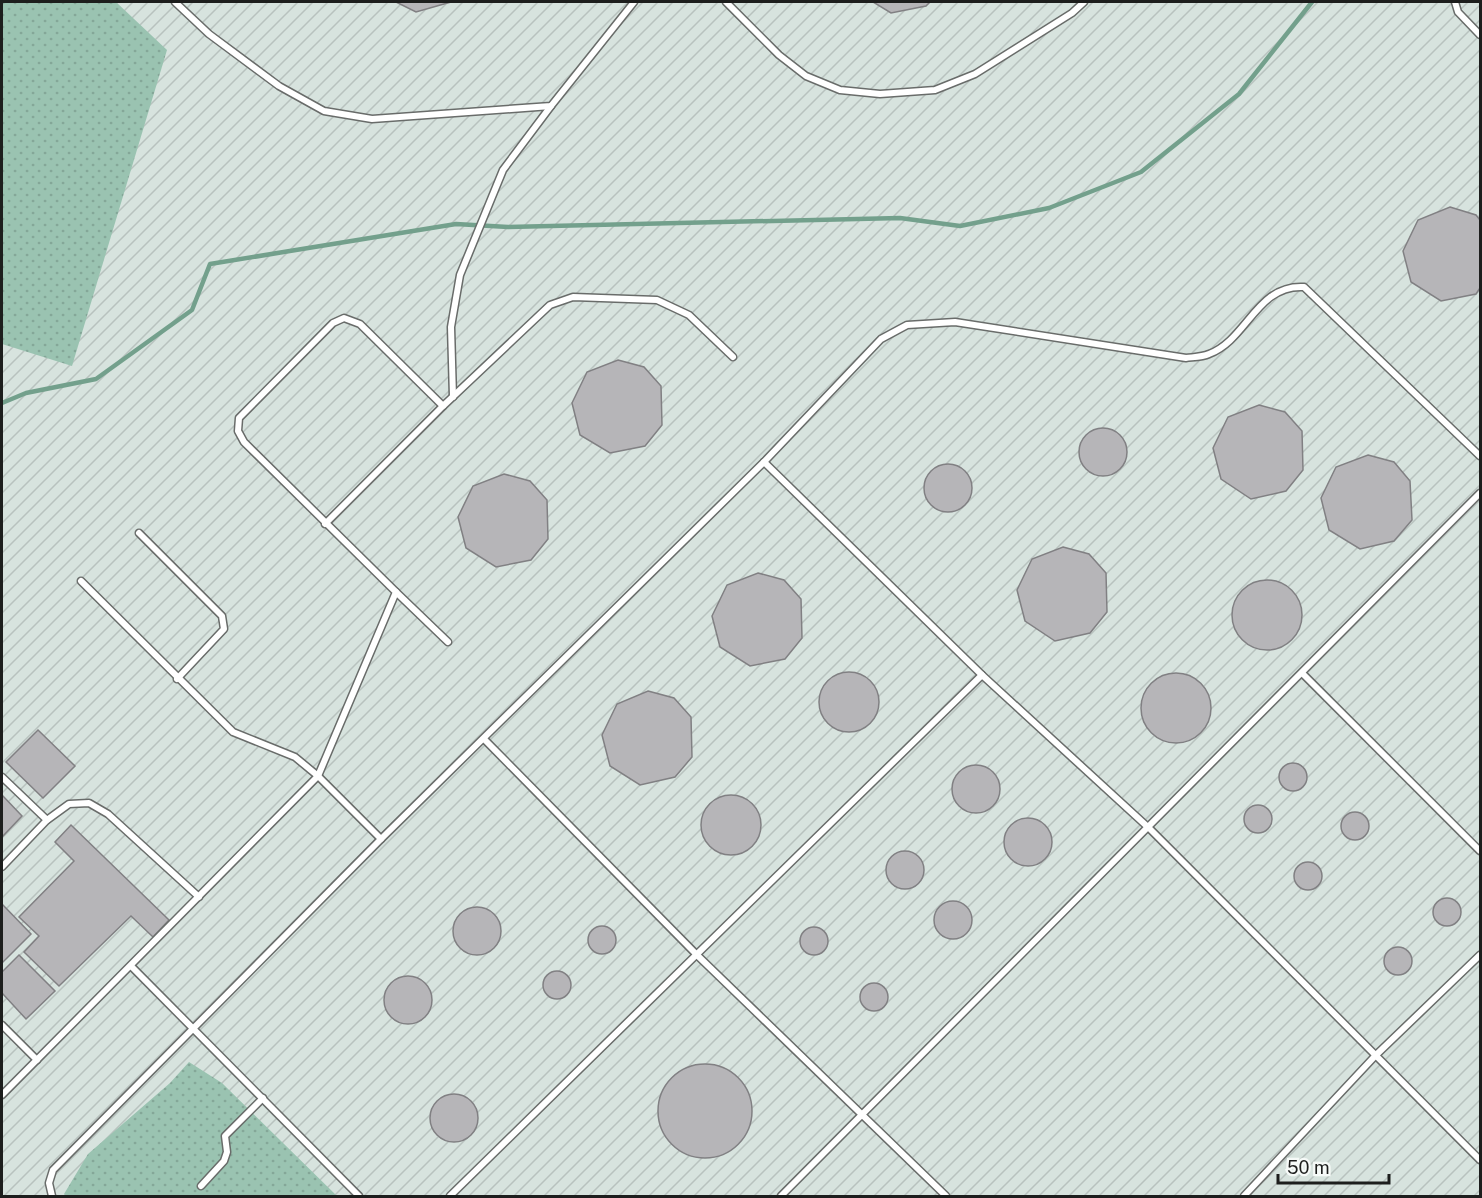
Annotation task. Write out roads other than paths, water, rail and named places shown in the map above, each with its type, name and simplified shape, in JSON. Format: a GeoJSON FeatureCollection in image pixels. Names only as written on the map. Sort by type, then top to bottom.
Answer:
{"type":"FeatureCollection","features":[{"type":"Feature","properties":{"kind":"lane"},"geometry":{"type":"LineString","coordinates":[[175,2],[209,34],[270,80],[324,111],[372,119],[551,106]]}},
{"type":"Feature","properties":{"kind":"lane"},"geometry":{"type":"LineString","coordinates":[[453,397],[451,327],[460,275],[503,170],[634,2]]}},
{"type":"Feature","properties":{"kind":"lane"},"geometry":{"type":"LineString","coordinates":[[726,2],[779,55],[806,76],[840,90],[879,94],[935,90],[975,74],[1072,13],[1084,2]]}},
{"type":"Feature","properties":{"kind":"lane"},"geometry":{"type":"LineString","coordinates":[[1455,2],[1458,12],[1480,35]]}},
{"type":"Feature","properties":{"kind":"lane"},"geometry":{"type":"LineString","coordinates":[[52,1197],[49,1183],[53,1170],[381,839],[764,462],[881,339],[907,325],[955,322],[1186,358],[1210,354],[1229,341],[1267,299],[1290,286],[1304,287],[1480,456]]}},
{"type":"Feature","properties":{"kind":"lane"},"geometry":{"type":"LineString","coordinates":[[326,524],[443,406],[550,305],[573,297],[657,300],[689,315],[733,357]]}},
{"type":"Feature","properties":{"kind":"lane"},"geometry":{"type":"LineString","coordinates":[[443,406],[360,324],[344,318],[333,323],[243,413],[237,424],[240,437],[448,642]]}},
{"type":"Feature","properties":{"kind":"lane"},"geometry":{"type":"LineString","coordinates":[[764,462],[982,675],[1150,829],[1480,1160]]}},
{"type":"Feature","properties":{"kind":"lane"},"geometry":{"type":"LineString","coordinates":[[781,1197],[1150,829],[1480,493]]}},
{"type":"Feature","properties":{"kind":"lane"},"geometry":{"type":"LineString","coordinates":[[139,533],[222,616],[224,629],[177,679]]}},
{"type":"Feature","properties":{"kind":"lane"},"geometry":{"type":"LineString","coordinates":[[81,581],[177,679],[233,732],[281,750],[318,776],[381,839]]}},
{"type":"Feature","properties":{"kind":"lane"},"geometry":{"type":"LineString","coordinates":[[2,1095],[318,776],[396,592]]}},
{"type":"Feature","properties":{"kind":"lane"},"geometry":{"type":"LineString","coordinates":[[1302,673],[1480,851]]}},
{"type":"Feature","properties":{"kind":"lane"},"geometry":{"type":"LineString","coordinates":[[450,1197],[982,675]]}},
{"type":"Feature","properties":{"kind":"lane"},"geometry":{"type":"LineString","coordinates":[[484,739],[698,956],[946,1197]]}},
{"type":"Feature","properties":{"kind":"lane"},"geometry":{"type":"LineString","coordinates":[[2,777],[47,820]]}},
{"type":"Feature","properties":{"kind":"lane"},"geometry":{"type":"LineString","coordinates":[[2,867],[47,820],[69,804],[79,802],[99,807],[199,897]]}},
{"type":"Feature","properties":{"kind":"lane"},"geometry":{"type":"LineString","coordinates":[[1244,1197],[1376,1055],[1480,955]]}},
{"type":"Feature","properties":{"kind":"lane"},"geometry":{"type":"LineString","coordinates":[[131,966],[195,1028],[359,1197]]}},
{"type":"Feature","properties":{"kind":"lane"},"geometry":{"type":"LineString","coordinates":[[2,1025],[37,1060]]}},
{"type":"Feature","properties":{"kind":"lane"},"geometry":{"type":"LineString","coordinates":[[201,1186],[224,1161],[227,1152],[225,1136],[263,1098]]}},
{"type":"Feature","properties":{"kind":"waterway"},"geometry":{"type":"LineString","coordinates":[[2,403],[26,393],[96,379],[192,310],[210,264],[456,224],[508,227],[900,218],[960,226],[1049,208],[1141,172],[1239,94],[1312,2]]}}]}
